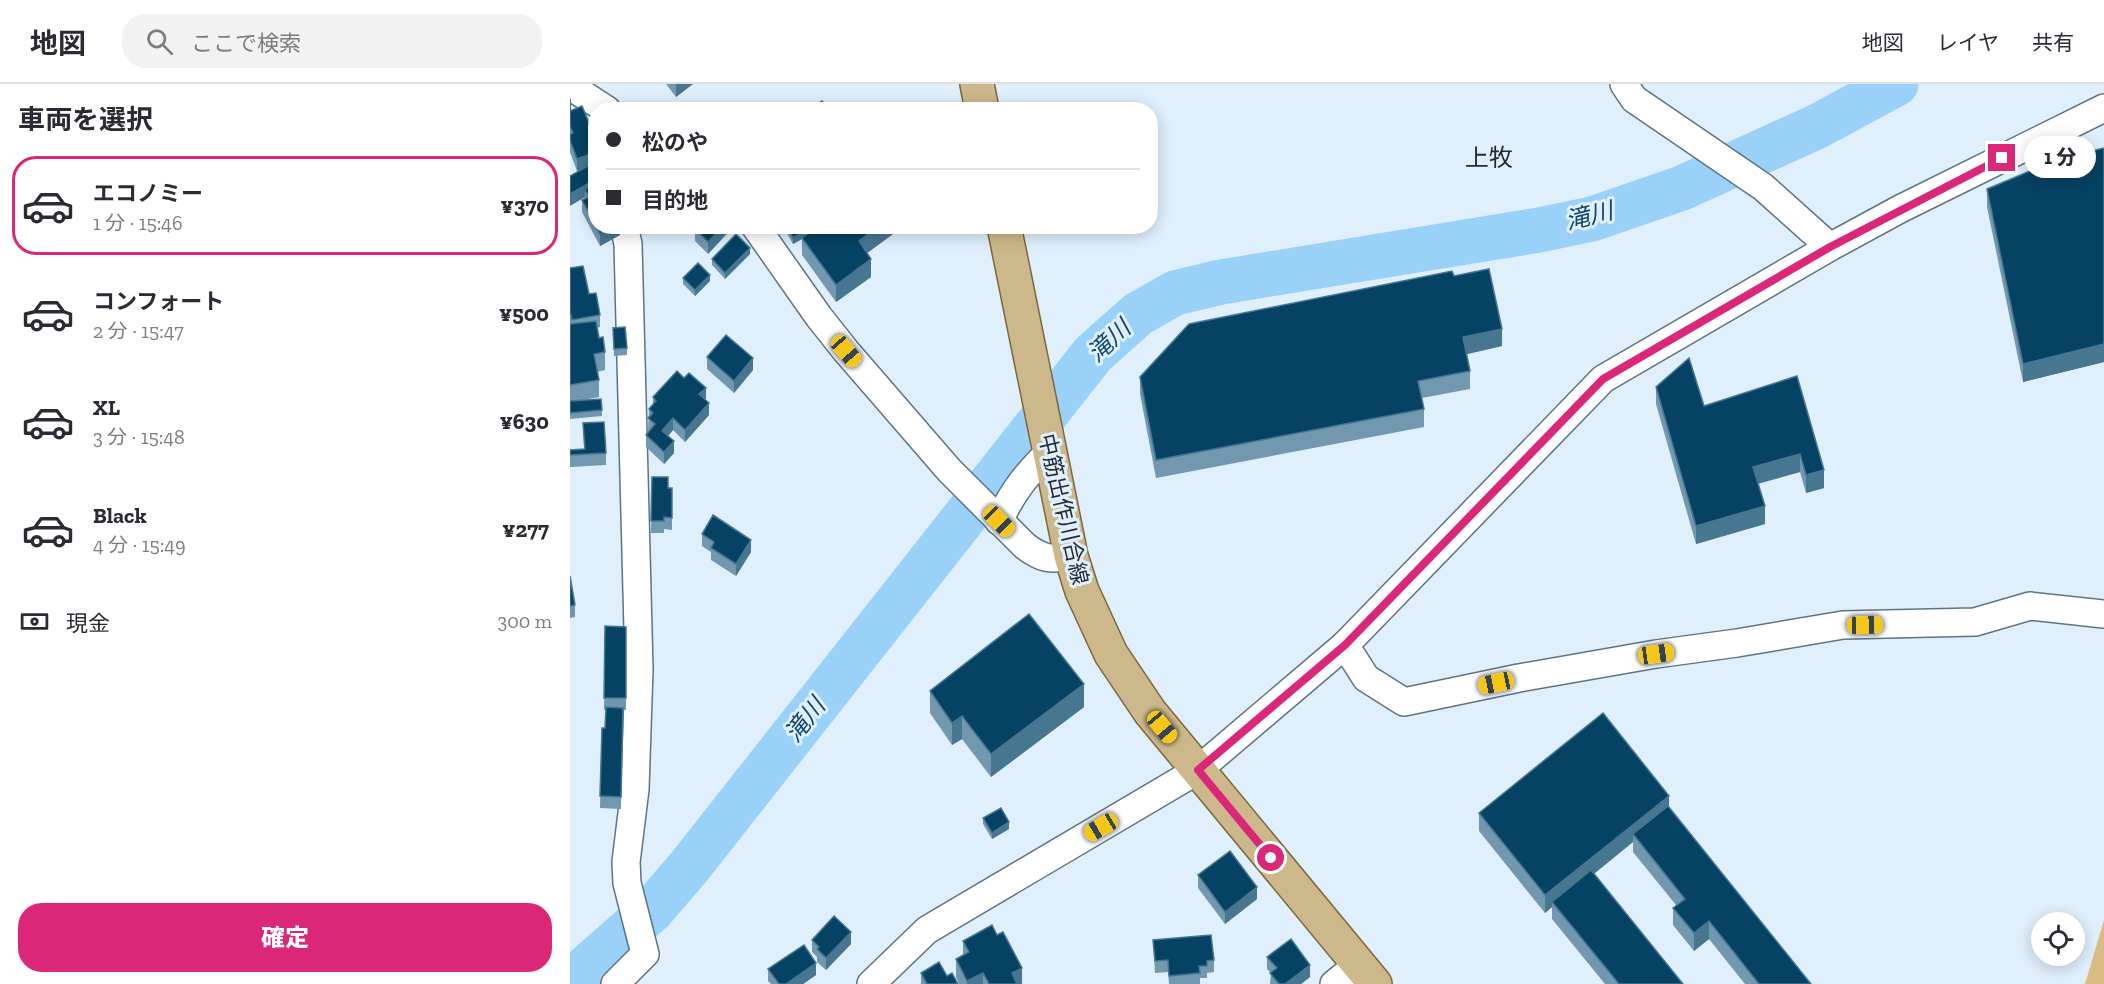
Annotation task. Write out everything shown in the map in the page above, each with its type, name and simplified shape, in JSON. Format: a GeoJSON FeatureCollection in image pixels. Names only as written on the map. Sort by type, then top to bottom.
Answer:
{"type":"FeatureCollection","features":[{"type":"Feature","properties":{"kind":"main road"},"geometry":{"type":"LineString","coordinates":[[977,84],[980,102]]}},
{"type":"Feature","properties":{"kind":"main road","name":"中筋出作川合線"},"geometry":{"type":"LineString","coordinates":[[1006,234],[1032,371],[1071,556],[1083,591],[1111,654],[1150,712],[1198,770],[1356,977]]}},
{"type":"Feature","properties":{"kind":"street"},"geometry":{"type":"LineString","coordinates":[[1624,84],[1634,99],[1763,187],[1830,247]]}},
{"type":"Feature","properties":{"kind":"street"},"geometry":{"type":"LineString","coordinates":[[871,984],[927,930],[1198,770],[1345,645],[1603,379],[1900,209],[2104,108]]}},
{"type":"Feature","properties":{"kind":"street"},"geometry":{"type":"LineString","coordinates":[[615,984],[645,954],[627,883],[626,862],[635,789],[639,669],[628,244],[626,234]]}},
{"type":"Feature","properties":{"kind":"street"},"geometry":{"type":"LineString","coordinates":[[761,234],[819,317],[949,470],[999,521],[1038,556],[1053,560],[1071,556]]}},
{"type":"Feature","properties":{"kind":"street"},"geometry":{"type":"LineString","coordinates":[[999,521],[1010,497],[1023,478],[1049,452]]}},
{"type":"Feature","properties":{"kind":"street"},"geometry":{"type":"LineString","coordinates":[[1345,645],[1366,678],[1404,702],[1610,662],[1843,625],[1975,622],[2030,606],[2104,614]]}},
{"type":"Feature","properties":{"kind":"shaded area"},"geometry":{"type":"Polygon","coordinates":[[[2104,920],[2104,984],[2085,984],[2104,920]]]}},
{"type":"Feature","properties":{"kind":"building"},"geometry":{"type":"Polygon","coordinates":[[[582,106],[588,121],[588,155],[577,159],[570,140],[570,134],[573,133],[570,126],[570,111],[582,106]]]}},
{"type":"Feature","properties":{"kind":"building"},"geometry":{"type":"Polygon","coordinates":[[[2104,148],[2104,344],[2023,364],[1987,189],[2059,159],[2104,148]]]}},
{"type":"Feature","properties":{"kind":"building"},"geometry":{"type":"Polygon","coordinates":[[[588,166],[588,184],[570,194],[570,176],[588,166]]]}},
{"type":"Feature","properties":{"kind":"building"},"geometry":{"type":"Polygon","coordinates":[[[588,197],[588,211],[582,200],[588,197]]]}},
{"type":"Feature","properties":{"kind":"building"},"geometry":{"type":"Polygon","coordinates":[[[700,234],[716,234],[708,242],[700,234]]]}},
{"type":"Feature","properties":{"kind":"building"},"geometry":{"type":"Polygon","coordinates":[[[736,234],[750,248],[725,273],[712,259],[736,234]]]}},
{"type":"Feature","properties":{"kind":"building"},"geometry":{"type":"Polygon","coordinates":[[[807,234],[868,234],[859,241],[871,259],[836,285],[802,238],[807,234]]]}},
{"type":"Feature","properties":{"kind":"building"},"geometry":{"type":"Polygon","coordinates":[[[698,263],[710,275],[695,290],[683,278],[698,263]]]}},
{"type":"Feature","properties":{"kind":"building"},"geometry":{"type":"Polygon","coordinates":[[[583,266],[589,294],[596,293],[600,315],[572,320],[570,268],[583,266]]]}},
{"type":"Feature","properties":{"kind":"building"},"geometry":{"type":"Polygon","coordinates":[[[1489,269],[1502,329],[1463,337],[1470,371],[1418,381],[1424,409],[1156,460],[1140,377],[1189,324],[1452,271],[1454,276],[1489,269]]]}},
{"type":"Feature","properties":{"kind":"building"},"geometry":{"type":"Polygon","coordinates":[[[596,321],[599,338],[603,337],[605,352],[594,354],[599,380],[570,385],[570,324],[596,321]]]}},
{"type":"Feature","properties":{"kind":"building"},"geometry":{"type":"Polygon","coordinates":[[[625,327],[627,348],[614,349],[613,328],[625,327]]]}},
{"type":"Feature","properties":{"kind":"building"},"geometry":{"type":"Polygon","coordinates":[[[726,335],[753,358],[734,381],[707,357],[726,335]]]}},
{"type":"Feature","properties":{"kind":"building"},"geometry":{"type":"Polygon","coordinates":[[[1689,358],[1704,406],[1797,376],[1824,470],[1806,475],[1800,454],[1753,467],[1765,506],[1696,526],[1656,387],[1689,358]]]}},
{"type":"Feature","properties":{"kind":"building"},"geometry":{"type":"Polygon","coordinates":[[[677,371],[684,378],[689,373],[706,388],[699,394],[709,403],[685,430],[673,418],[662,431],[674,441],[664,452],[646,435],[655,424],[648,418],[653,413],[649,409],[656,401],[653,397],[677,371]]]}},
{"type":"Feature","properties":{"kind":"building"},"geometry":{"type":"Polygon","coordinates":[[[601,399],[602,410],[570,413],[570,401],[601,399]]]}},
{"type":"Feature","properties":{"kind":"building"},"geometry":{"type":"Polygon","coordinates":[[[604,422],[606,453],[570,455],[570,450],[585,449],[583,423],[604,422]]]}},
{"type":"Feature","properties":{"kind":"building"},"geometry":{"type":"Polygon","coordinates":[[[652,477],[668,477],[668,488],[672,488],[672,518],[664,517],[664,521],[651,521],[652,477]]]}},
{"type":"Feature","properties":{"kind":"building"},"geometry":{"type":"Polygon","coordinates":[[[713,515],[751,540],[736,564],[711,548],[714,542],[702,534],[713,515]]]}},
{"type":"Feature","properties":{"kind":"building"},"geometry":{"type":"Polygon","coordinates":[[[570,576],[575,605],[570,606],[570,576]]]}},
{"type":"Feature","properties":{"kind":"building"},"geometry":{"type":"Polygon","coordinates":[[[1029,614],[1084,684],[991,754],[962,716],[952,723],[930,691],[1029,614]]]}},
{"type":"Feature","properties":{"kind":"building"},"geometry":{"type":"Polygon","coordinates":[[[605,626],[626,627],[626,698],[604,698],[605,626]]]}},
{"type":"Feature","properties":{"kind":"building"},"geometry":{"type":"Polygon","coordinates":[[[606,707],[623,708],[621,797],[600,796],[602,728],[605,728],[606,707]]]}},
{"type":"Feature","properties":{"kind":"building"},"geometry":{"type":"Polygon","coordinates":[[[1603,713],[1669,796],[1545,895],[1479,813],[1603,713]]]}},
{"type":"Feature","properties":{"kind":"building"},"geometry":{"type":"Polygon","coordinates":[[[1668,806],[1811,984],[1759,984],[1709,921],[1694,933],[1673,908],[1685,899],[1633,834],[1668,806]]]}},
{"type":"Feature","properties":{"kind":"building"},"geometry":{"type":"Polygon","coordinates":[[[1001,808],[1009,822],[992,833],[983,818],[1001,808]]]}},
{"type":"Feature","properties":{"kind":"building"},"geometry":{"type":"Polygon","coordinates":[[[1230,851],[1257,887],[1225,912],[1198,875],[1230,851]]]}},
{"type":"Feature","properties":{"kind":"building"},"geometry":{"type":"Polygon","coordinates":[[[1591,870],[1683,984],[1619,984],[1552,902],[1591,870]]]}},
{"type":"Feature","properties":{"kind":"building"},"geometry":{"type":"Polygon","coordinates":[[[834,916],[851,932],[826,958],[812,940],[834,916]]]}},
{"type":"Feature","properties":{"kind":"building"},"geometry":{"type":"Polygon","coordinates":[[[992,925],[997,935],[1003,932],[1022,968],[1012,973],[1017,984],[989,984],[983,973],[967,981],[956,959],[969,952],[963,941],[992,925]]]}},
{"type":"Feature","properties":{"kind":"building"},"geometry":{"type":"Polygon","coordinates":[[[1211,935],[1214,960],[1207,961],[1207,966],[1199,966],[1200,973],[1169,976],[1168,960],[1155,961],[1153,940],[1211,935]]]}},
{"type":"Feature","properties":{"kind":"building"},"geometry":{"type":"Polygon","coordinates":[[[1291,939],[1310,965],[1285,984],[1279,984],[1270,973],[1277,968],[1267,957],[1291,939]]]}},
{"type":"Feature","properties":{"kind":"building"},"geometry":{"type":"Polygon","coordinates":[[[804,945],[816,963],[786,984],[779,984],[768,969],[804,945]]]}},
{"type":"Feature","properties":{"kind":"building"},"geometry":{"type":"Polygon","coordinates":[[[939,962],[947,976],[952,973],[958,984],[927,984],[921,973],[939,962]]]}},
{"type":"Feature","properties":{"kind":"waterway","name":"滝川"},"geometry":{"type":"LineString","coordinates":[[570,982],[652,910],[689,867],[1093,354],[1138,314],[1175,293],[1221,282],[1539,230],[1592,219],[1682,188],[1818,126],[1896,84]]}},
{"type":"Feature","properties":{"kind":"district","name":"上牧"},"geometry":{"type":"Point","coordinates":[1489,158]}},
{"type":"Feature","properties":{"kind":"route"},"geometry":{"type":"LineString","coordinates":[[1271,858],[1198,770],[1345,645],[1603,379],[1830,247],[2002,158]]}}]}
